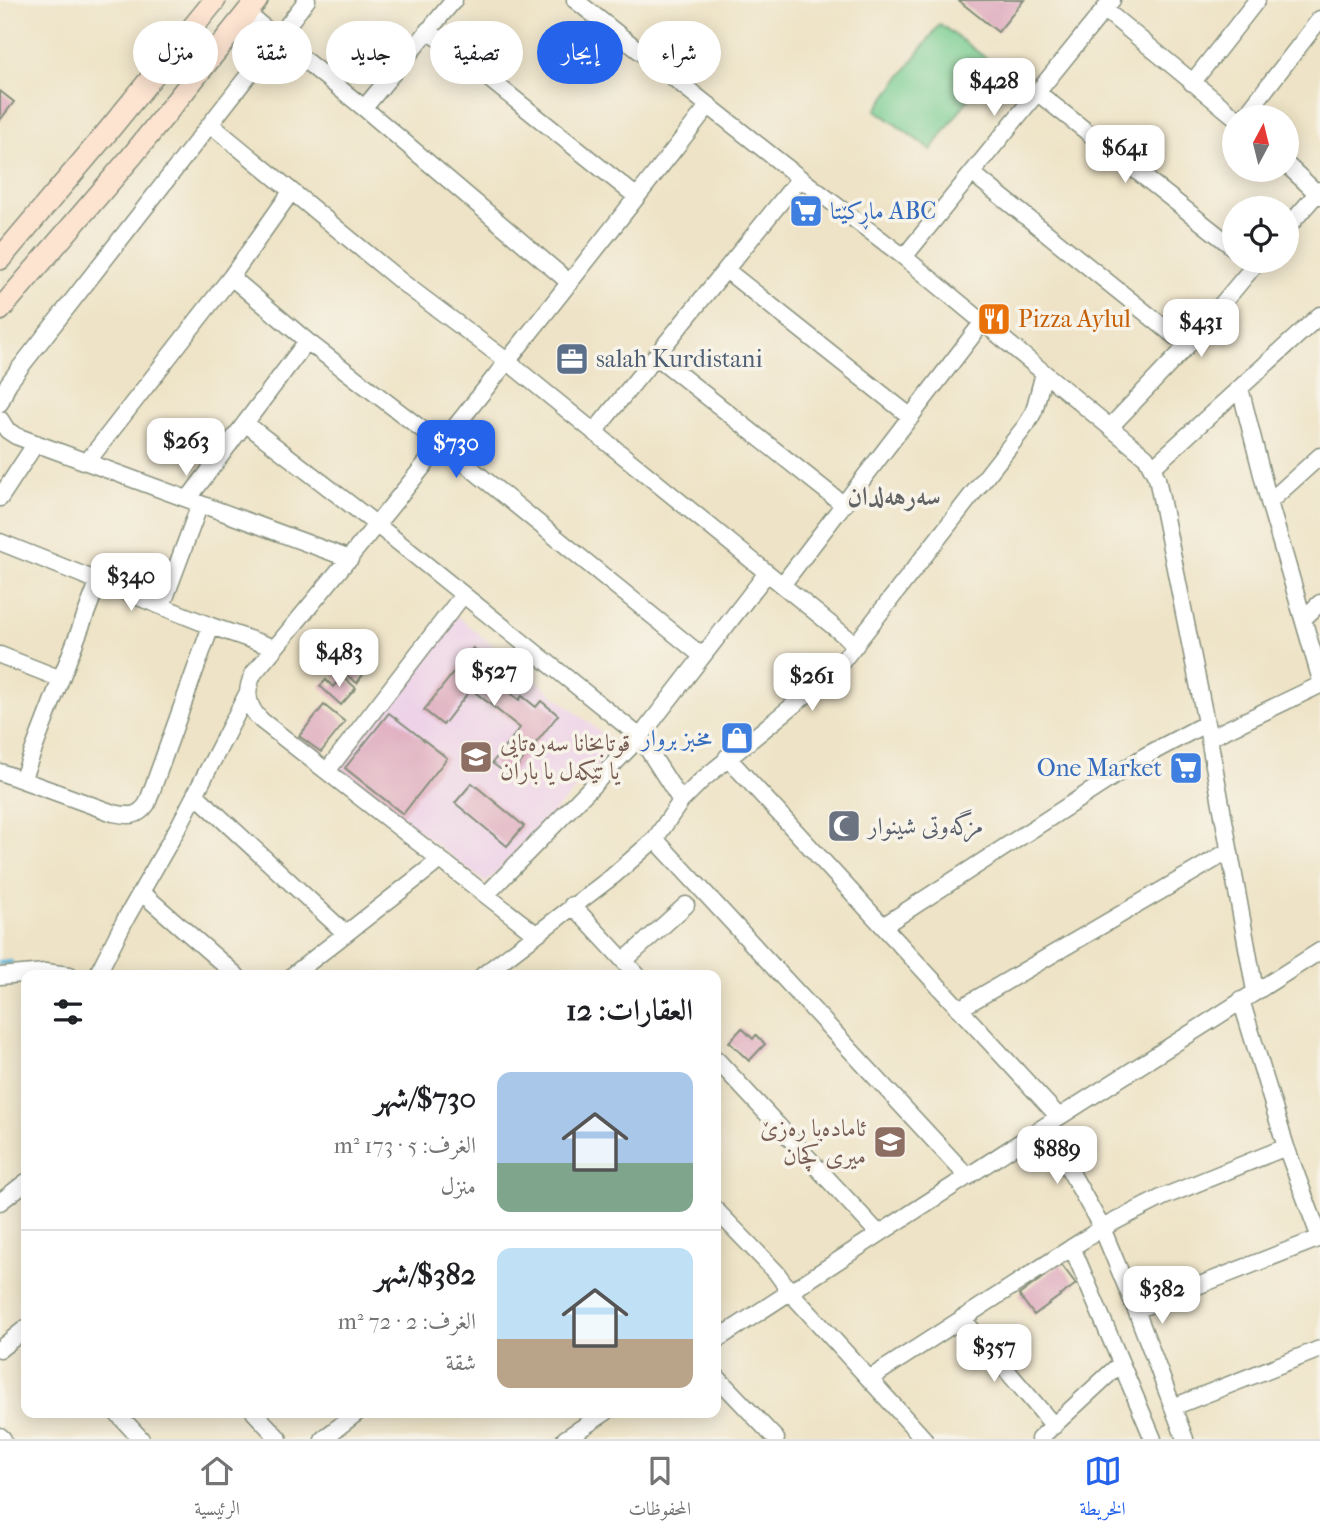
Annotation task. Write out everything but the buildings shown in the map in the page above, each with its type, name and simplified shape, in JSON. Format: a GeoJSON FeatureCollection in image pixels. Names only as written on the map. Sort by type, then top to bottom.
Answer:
{"type":"FeatureCollection","features":[{"type":"Feature","properties":{"kind":"main road"},"geometry":{"type":"LineString","coordinates":[[0,259],[215,0]]}},
{"type":"Feature","properties":{"kind":"main road"},"geometry":{"type":"LineString","coordinates":[[0,310],[132,156],[251,7]]}},
{"type":"Feature","properties":{"kind":"main road"},"geometry":{"type":"LineString","coordinates":[[104,136],[132,156]]}},
{"type":"Feature","properties":{"kind":"street"},"geometry":{"type":"LineString","coordinates":[[290,21],[307,0]]}},
{"type":"Feature","properties":{"kind":"street"},"geometry":{"type":"LineString","coordinates":[[364,108],[454,0]]}},
{"type":"Feature","properties":{"kind":"street"},"geometry":{"type":"LineString","coordinates":[[576,0],[904,257],[1138,448],[1153,467],[1229,851],[1248,995],[1286,1147],[1317,1220],[1320,1238],[1136,1310]]}},
{"type":"Feature","properties":{"kind":"street"},"geometry":{"type":"LineString","coordinates":[[1192,83],[1257,0]]}},
{"type":"Feature","properties":{"kind":"street"},"geometry":{"type":"LineString","coordinates":[[904,257],[1108,5],[1192,83],[1222,107]]}},
{"type":"Feature","properties":{"kind":"street"},"geometry":{"type":"LineString","coordinates":[[251,7],[262,21]]}},
{"type":"Feature","properties":{"kind":"street"},"geometry":{"type":"LineString","coordinates":[[1253,105],[1320,19]]}},
{"type":"Feature","properties":{"kind":"street"},"geometry":{"type":"LineString","coordinates":[[428,30],[637,197]]}},
{"type":"Feature","properties":{"kind":"street"},"geometry":{"type":"LineString","coordinates":[[312,67],[570,283]]}},
{"type":"Feature","properties":{"kind":"street"},"geometry":{"type":"LineString","coordinates":[[0,403],[8,384],[19,369],[241,84]]}},
{"type":"Feature","properties":{"kind":"street"},"geometry":{"type":"LineString","coordinates":[[1038,93],[1222,239]]}},
{"type":"Feature","properties":{"kind":"street"},"geometry":{"type":"LineString","coordinates":[[100,970],[247,694],[254,673],[350,559],[709,105]]}},
{"type":"Feature","properties":{"kind":"street"},"geometry":{"type":"LineString","coordinates":[[210,124],[856,645]]}},
{"type":"Feature","properties":{"kind":"street"},"geometry":{"type":"LineString","coordinates":[[972,173],[1187,346]]}},
{"type":"Feature","properties":{"kind":"street"},"geometry":{"type":"LineString","coordinates":[[1299,176],[1319,194],[1299,215]]}},
{"type":"Feature","properties":{"kind":"street"},"geometry":{"type":"LineString","coordinates":[[594,432],[800,178]]}},
{"type":"Feature","properties":{"kind":"street"},"geometry":{"type":"LineString","coordinates":[[87,461],[231,277],[292,192]]}},
{"type":"Feature","properties":{"kind":"street"},"geometry":{"type":"LineString","coordinates":[[726,270],[911,417]]}},
{"type":"Feature","properties":{"kind":"street"},"geometry":{"type":"LineString","coordinates":[[1111,426],[1187,346],[1245,273]]}},
{"type":"Feature","properties":{"kind":"street"},"geometry":{"type":"LineString","coordinates":[[231,277],[307,341],[441,444],[702,656]]}},
{"type":"Feature","properties":{"kind":"street"},"geometry":{"type":"LineString","coordinates":[[1153,467],[1320,315]]}},
{"type":"Feature","properties":{"kind":"street"},"geometry":{"type":"LineString","coordinates":[[782,585],[982,323]]}},
{"type":"Feature","properties":{"kind":"street"},"geometry":{"type":"LineString","coordinates":[[162,606],[194,501],[245,423],[307,341]]}},
{"type":"Feature","properties":{"kind":"street"},"geometry":{"type":"LineString","coordinates":[[656,356],[844,505]]}},
{"type":"Feature","properties":{"kind":"street"},"geometry":{"type":"LineString","coordinates":[[491,970],[613,876],[655,839],[681,801],[727,757],[834,671],[1027,424],[1034,411],[1044,373]]}},
{"type":"Feature","properties":{"kind":"street"},"geometry":{"type":"LineString","coordinates":[[1240,388],[1269,502],[1320,677]]}},
{"type":"Feature","properties":{"kind":"street"},"geometry":{"type":"LineString","coordinates":[[0,419],[7,430],[36,443],[350,559]]}},
{"type":"Feature","properties":{"kind":"street"},"geometry":{"type":"LineString","coordinates":[[245,423],[377,525],[640,737],[681,801]]}},
{"type":"Feature","properties":{"kind":"street"},"geometry":{"type":"LineString","coordinates":[[0,498],[36,443]]}},
{"type":"Feature","properties":{"kind":"street"},"geometry":{"type":"LineString","coordinates":[[1269,502],[1320,456]]}},
{"type":"Feature","properties":{"kind":"street"},"geometry":{"type":"LineString","coordinates":[[0,542],[211,626],[275,648]]}},
{"type":"Feature","properties":{"kind":"street"},"geometry":{"type":"LineString","coordinates":[[486,895],[640,737],[766,573]]}},
{"type":"Feature","properties":{"kind":"street"},"geometry":{"type":"LineString","coordinates":[[22,780],[99,580]]}},
{"type":"Feature","properties":{"kind":"street"},"geometry":{"type":"LineString","coordinates":[[327,771],[463,595]]}},
{"type":"Feature","properties":{"kind":"street"},"geometry":{"type":"LineString","coordinates":[[1303,619],[1320,603]]}},
{"type":"Feature","properties":{"kind":"street"},"geometry":{"type":"LineString","coordinates":[[0,772],[113,813],[130,816],[142,812],[211,626]]}},
{"type":"Feature","properties":{"kind":"street"},"geometry":{"type":"LineString","coordinates":[[0,656],[61,679]]}},
{"type":"Feature","properties":{"kind":"street"},"geometry":{"type":"LineString","coordinates":[[883,926],[1144,757],[1320,685]]}},
{"type":"Feature","properties":{"kind":"street"},"geometry":{"type":"LineString","coordinates":[[247,694],[250,705],[262,721],[536,934]]}},
{"type":"Feature","properties":{"kind":"street"},"geometry":{"type":"LineString","coordinates":[[727,757],[959,1009],[1052,1121],[1136,1310],[1185,1439]]}},
{"type":"Feature","properties":{"kind":"street"},"geometry":{"type":"LineString","coordinates":[[195,794],[345,933]]}},
{"type":"Feature","properties":{"kind":"street"},"geometry":{"type":"LineString","coordinates":[[655,839],[968,1177]]}},
{"type":"Feature","properties":{"kind":"street"},"geometry":{"type":"LineString","coordinates":[[959,1009],[1229,851]]}},
{"type":"Feature","properties":{"kind":"street"},"geometry":{"type":"LineString","coordinates":[[299,970],[440,860]]}},
{"type":"Feature","properties":{"kind":"street"},"geometry":{"type":"LineString","coordinates":[[141,892],[230,970]]}},
{"type":"Feature","properties":{"kind":"street"},"geometry":{"type":"LineString","coordinates":[[572,905],[632,970]]}},
{"type":"Feature","properties":{"kind":"street"},"geometry":{"type":"LineString","coordinates":[[624,961],[686,905]]}},
{"type":"Feature","properties":{"kind":"street"},"geometry":{"type":"LineString","coordinates":[[721,1332],[791,1293],[1052,1121],[1320,951]]}},
{"type":"Feature","properties":{"kind":"street"},"geometry":{"type":"LineString","coordinates":[[0,976],[21,974]]}},
{"type":"Feature","properties":{"kind":"street"},"geometry":{"type":"LineString","coordinates":[[721,1064],[879,1234]]}},
{"type":"Feature","properties":{"kind":"street"},"geometry":{"type":"LineString","coordinates":[[869,1379],[1101,1228],[1163,1197],[1286,1147]]}},
{"type":"Feature","properties":{"kind":"street"},"geometry":{"type":"LineString","coordinates":[[0,1202],[21,1186]]}},
{"type":"Feature","properties":{"kind":"street"},"geometry":{"type":"LineString","coordinates":[[721,1215],[776,1272],[791,1293],[924,1439]]}},
{"type":"Feature","properties":{"kind":"street"},"geometry":{"type":"LineString","coordinates":[[1072,1247],[1153,1439]]}},
{"type":"Feature","properties":{"kind":"street"},"geometry":{"type":"LineString","coordinates":[[962,1318],[1054,1426]]}},
{"type":"Feature","properties":{"kind":"street"},"geometry":{"type":"LineString","coordinates":[[0,1349],[21,1332]]}},
{"type":"Feature","properties":{"kind":"street"},"geometry":{"type":"LineString","coordinates":[[1173,1407],[1320,1349]]}},
{"type":"Feature","properties":{"kind":"street"},"geometry":{"type":"LineString","coordinates":[[1039,1439],[1121,1363]]}},
{"type":"Feature","properties":{"kind":"street"},"geometry":{"type":"LineString","coordinates":[[721,1381],[774,1438]]}},
{"type":"Feature","properties":{"kind":"street"},"geometry":{"type":"LineString","coordinates":[[122,1418],[141,1439]]}},
{"type":"Feature","properties":{"kind":"street"},"geometry":{"type":"LineString","coordinates":[[260,1418],[279,1439]]}},
{"type":"Feature","properties":{"kind":"street"},"geometry":{"type":"LineString","coordinates":[[323,1439],[351,1418]]}},
{"type":"Feature","properties":{"kind":"street"},"geometry":{"type":"LineString","coordinates":[[565,1439],[597,1418]]}},
{"type":"Feature","properties":{"kind":"shaded area","name":"قوتابخانا سەرەتایی یا تێکەل یا باران"},"geometry":{"type":"Polygon","coordinates":[[[457,616],[617,746],[486,883],[338,769],[457,616]]]}},
{"type":"Feature","properties":{"kind":"green space"},"geometry":{"type":"Polygon","coordinates":[[[940,24],[994,64],[931,150],[876,110],[940,24]]]}},
{"type":"Feature","properties":{"kind":"waterway"},"geometry":{"type":"LineString","coordinates":[[0,963],[11,962]]}},
{"type":"Feature","properties":{"kind":"place","name":"ماڕکێتا ABC"},"geometry":{"type":"Point","coordinates":[806,211]}},
{"type":"Feature","properties":{"kind":"place","name":"Pizza Aylul"},"geometry":{"type":"Point","coordinates":[994,319]}},
{"type":"Feature","properties":{"kind":"place","name":"salah Kurdistani"},"geometry":{"type":"Point","coordinates":[572,359]}},
{"type":"Feature","properties":{"kind":"place","name":"مخبز بروار"},"geometry":{"type":"Point","coordinates":[737,738]}},
{"type":"Feature","properties":{"kind":"place","name":"قوتابخانا سەرەتایی یا تێکەل یا باران"},"geometry":{"type":"Point","coordinates":[476,757]}},
{"type":"Feature","properties":{"kind":"place","name":"One Market"},"geometry":{"type":"Point","coordinates":[1186,768]}},
{"type":"Feature","properties":{"kind":"place","name":"مزگەوتی شينوار"},"geometry":{"type":"Point","coordinates":[844,826]}},
{"type":"Feature","properties":{"kind":"place","name":"ئامادەيا رەزێ ميرى كچان"},"geometry":{"type":"Point","coordinates":[890,1142]}},
{"type":"Feature","properties":{"kind":"district","name":"سەرهەلدان"},"geometry":{"type":"Point","coordinates":[894,496]}}]}
